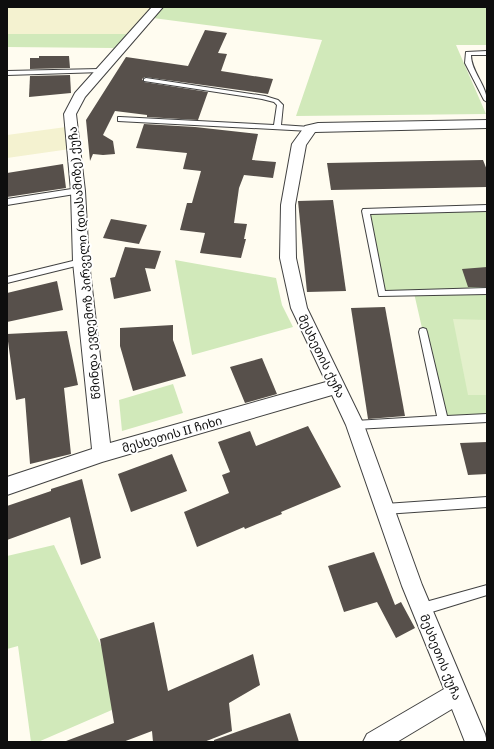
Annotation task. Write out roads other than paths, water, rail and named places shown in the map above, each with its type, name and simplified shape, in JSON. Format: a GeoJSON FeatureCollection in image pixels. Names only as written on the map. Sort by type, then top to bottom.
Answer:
{"type":"FeatureCollection","features":[{"type":"Feature","properties":{"kind":"street","name":"წმინდა ევდემოზ პირველი (დიასამიზე) ქუჩა"},"geometry":{"type":"LineString","coordinates":[[102,454],[81,262],[78,191],[70,114],[79,96],[158,7]]}},
{"type":"Feature","properties":{"kind":"street"},"geometry":{"type":"LineString","coordinates":[[310,129],[318,127],[487,124]]}},
{"type":"Feature","properties":{"kind":"street","name":"მესხეთის ქუჩა"},"geometry":{"type":"LineString","coordinates":[[310,129],[299,144],[288,205],[288,258],[298,308],[355,425],[422,609],[477,742]]}},
{"type":"Feature","properties":{"kind":"street","name":"მესხეთის II ჩიხი"},"geometry":{"type":"LineString","coordinates":[[7,486],[102,454],[337,386]]}},
{"type":"Feature","properties":{"kind":"street"},"geometry":{"type":"LineString","coordinates":[[375,742],[456,694]]}},
{"type":"Feature","properties":{"kind":"lane"},"geometry":{"type":"LineString","coordinates":[[487,53],[468,53],[468,63],[487,100]]}},
{"type":"Feature","properties":{"kind":"lane"},"geometry":{"type":"LineString","coordinates":[[7,73],[100,71]]}},
{"type":"Feature","properties":{"kind":"lane"},"geometry":{"type":"LineString","coordinates":[[146,80],[263,97],[276,101],[280,105],[277,127]]}},
{"type":"Feature","properties":{"kind":"lane"},"geometry":{"type":"LineString","coordinates":[[120,119],[310,129]]}},
{"type":"Feature","properties":{"kind":"lane"},"geometry":{"type":"LineString","coordinates":[[7,202],[78,191]]}},
{"type":"Feature","properties":{"kind":"lane"},"geometry":{"type":"LineString","coordinates":[[487,208],[366,212],[382,294],[487,291]]}},
{"type":"Feature","properties":{"kind":"lane"},"geometry":{"type":"LineString","coordinates":[[7,280],[81,262]]}},
{"type":"Feature","properties":{"kind":"lane"},"geometry":{"type":"LineString","coordinates":[[423,332],[443,420]]}},
{"type":"Feature","properties":{"kind":"lane"},"geometry":{"type":"LineString","coordinates":[[355,425],[487,418]]}},
{"type":"Feature","properties":{"kind":"lane"},"geometry":{"type":"LineString","coordinates":[[385,509],[487,502]]}},
{"type":"Feature","properties":{"kind":"lane"},"geometry":{"type":"LineString","coordinates":[[422,609],[487,590]]}}]}
